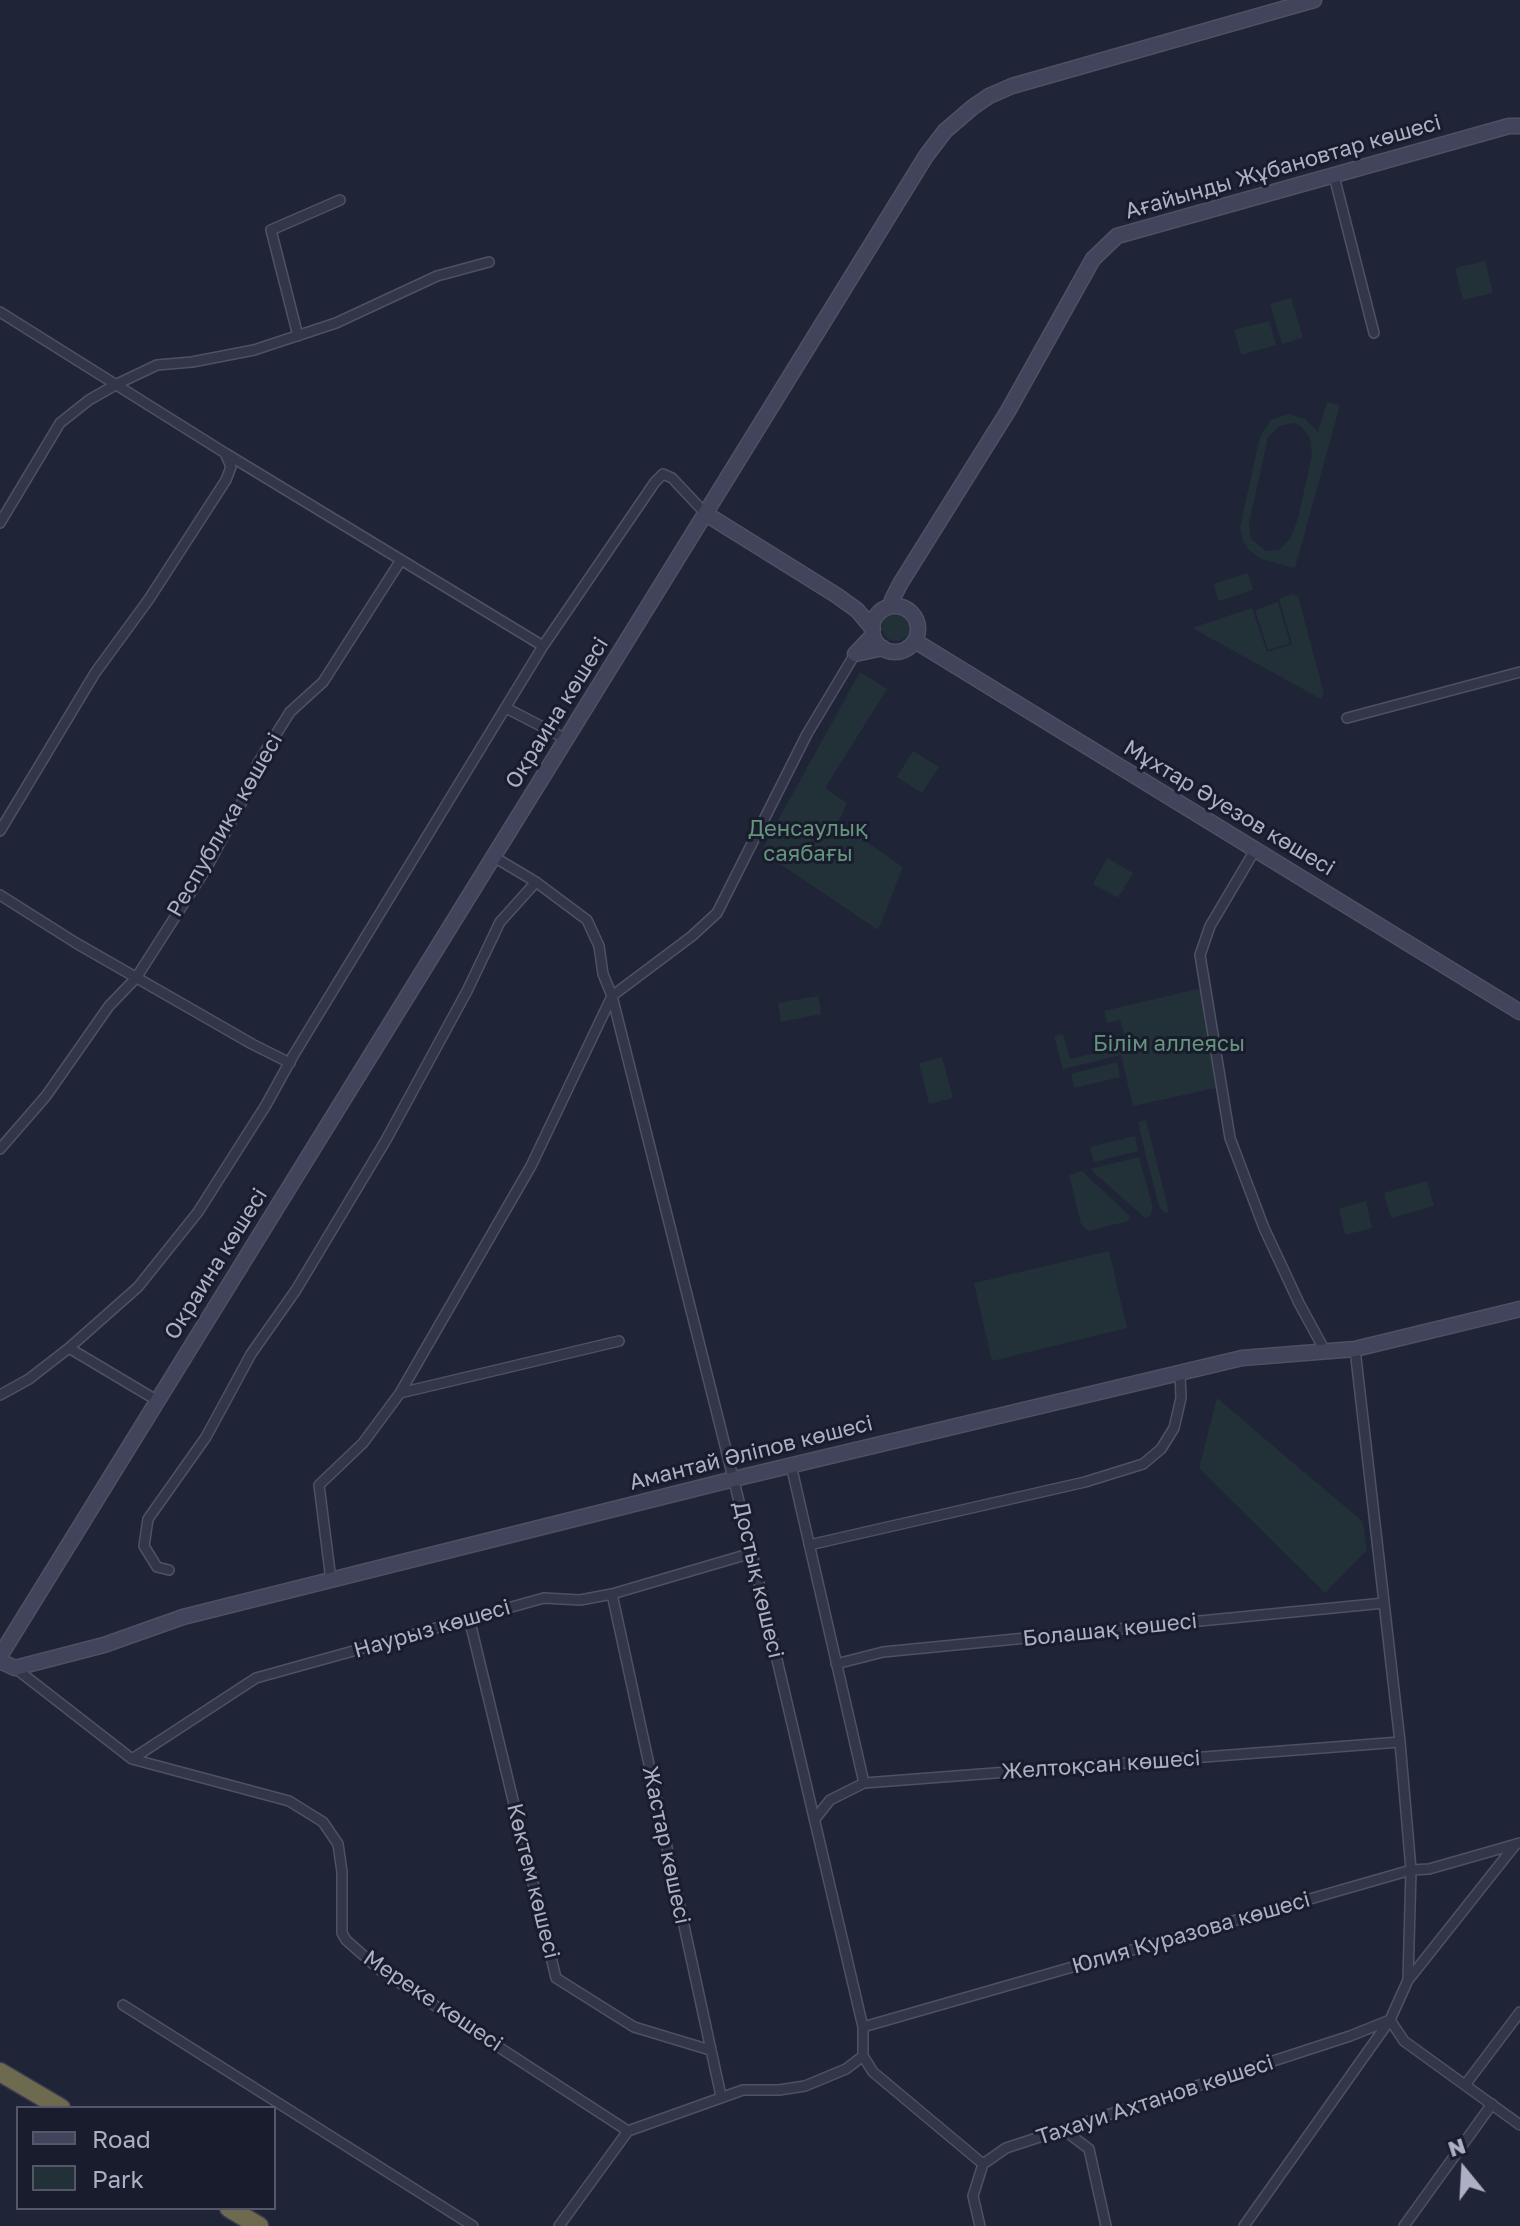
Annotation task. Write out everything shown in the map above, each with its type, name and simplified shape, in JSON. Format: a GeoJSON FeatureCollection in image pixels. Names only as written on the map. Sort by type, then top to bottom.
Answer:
{"type":"FeatureCollection","features":[{"type":"Feature","properties":{"kind":"highway"},"geometry":{"type":"LineString","coordinates":[[0,2072],[58,2106]]}},
{"type":"Feature","properties":{"kind":"highway"},"geometry":{"type":"LineString","coordinates":[[232,2210],[259,2226]]}},
{"type":"Feature","properties":{"kind":"main road","name":"Окраина көшесі"},"geometry":{"type":"LineString","coordinates":[[2,1651],[912,177],[945,131],[989,96],[1012,86],[1314,0]]}},
{"type":"Feature","properties":{"kind":"main road","name":"Ағайынды Жұбановтар көшесі"},"geometry":{"type":"LineString","coordinates":[[893,606],[892,600],[900,584],[1008,411],[1093,259],[1117,236],[1516,123]]}},
{"type":"Feature","properties":{"kind":"main road"},"geometry":{"type":"LineString","coordinates":[[706,514],[857,610],[883,648]]}},
{"type":"Feature","properties":{"kind":"main road"},"geometry":{"type":"LineString","coordinates":[[855,654],[883,648],[898,651],[910,646],[915,641],[918,623],[906,608],[893,606],[878,614],[857,610]]}},
{"type":"Feature","properties":{"kind":"main road"},"geometry":{"type":"LineString","coordinates":[[855,654],[873,632],[878,614]]}},
{"type":"Feature","properties":{"kind":"main road","name":"Мұхтар Әуезов көшесі"},"geometry":{"type":"LineString","coordinates":[[915,641],[1520,1012]]}},
{"type":"Feature","properties":{"kind":"main road","name":"Амантай Әліпов көшесі"},"geometry":{"type":"LineString","coordinates":[[15,1668],[104,1645],[183,1617],[791,1465],[1256,1356],[1355,1349],[1520,1309]]}},
{"type":"Feature","properties":{"kind":"main road"},"geometry":{"type":"LineString","coordinates":[[2,1651],[15,1668]]}},
{"type":"Feature","properties":{"kind":"street"},"geometry":{"type":"LineString","coordinates":[[1334,176],[1374,333]]}},
{"type":"Feature","properties":{"kind":"street"},"geometry":{"type":"LineString","coordinates":[[298,336],[271,230],[340,200]]}},
{"type":"Feature","properties":{"kind":"street"},"geometry":{"type":"LineString","coordinates":[[0,523],[60,423],[89,400],[117,384],[157,365],[254,350],[298,336],[336,323],[437,276],[489,262]]}},
{"type":"Feature","properties":{"kind":"street"},"geometry":{"type":"LineString","coordinates":[[0,312],[543,646]]}},
{"type":"Feature","properties":{"kind":"street"},"geometry":{"type":"LineString","coordinates":[[0,831],[95,673],[149,599],[226,480],[231,467],[225,453]]}},
{"type":"Feature","properties":{"kind":"street"},"geometry":{"type":"LineString","coordinates":[[0,1395],[29,1379],[69,1348],[138,1287],[198,1212],[543,646],[655,482],[663,474],[672,478],[706,514]]}},
{"type":"Feature","properties":{"kind":"street","name":"Республика көшесі"},"geometry":{"type":"LineString","coordinates":[[0,1149],[46,1096],[109,1006],[136,978],[207,867],[244,798],[258,763],[290,712],[323,682],[401,560]]}},
{"type":"Feature","properties":{"kind":"street"},"geometry":{"type":"LineString","coordinates":[[331,1580],[319,1485],[363,1443],[400,1393],[531,1166],[612,996],[692,936],[717,913],[807,734],[855,654]]}},
{"type":"Feature","properties":{"kind":"street"},"geometry":{"type":"LineString","coordinates":[[1347,718],[1520,672]]}},
{"type":"Feature","properties":{"kind":"street"},"geometry":{"type":"LineString","coordinates":[[506,708],[566,739]]}},
{"type":"Feature","properties":{"kind":"street"},"geometry":{"type":"LineString","coordinates":[[1255,850],[1203,940],[1201,967],[1208,990],[1230,1138],[1264,1228],[1325,1351]]}},
{"type":"Feature","properties":{"kind":"street","name":"Достық көшесі"},"geometry":{"type":"LineString","coordinates":[[494,857],[536,882],[587,920],[595,933],[752,1553],[863,2027],[863,2056]]}},
{"type":"Feature","properties":{"kind":"street"},"geometry":{"type":"LineString","coordinates":[[169,1570],[157,1567],[144,1546],[148,1519],[206,1437],[251,1354],[296,1290],[386,1140],[467,991],[500,922],[536,882]]}},
{"type":"Feature","properties":{"kind":"street"},"geometry":{"type":"LineString","coordinates":[[0,895],[136,978],[290,1063]]}},
{"type":"Feature","properties":{"kind":"street"},"geometry":{"type":"LineString","coordinates":[[400,1393],[619,1341]]}},
{"type":"Feature","properties":{"kind":"street"},"geometry":{"type":"LineString","coordinates":[[69,1348],[158,1401]]}},
{"type":"Feature","properties":{"kind":"street"},"geometry":{"type":"LineString","coordinates":[[1355,1349],[1400,1742],[1411,1870],[1408,1980]]}},
{"type":"Feature","properties":{"kind":"street"},"geometry":{"type":"LineString","coordinates":[[809,1545],[1085,1482],[1143,1464],[1161,1449],[1174,1428],[1181,1398],[1180,1373]]}},
{"type":"Feature","properties":{"kind":"street"},"geometry":{"type":"LineString","coordinates":[[791,1465],[864,1783]]}},
{"type":"Feature","properties":{"kind":"street","name":"Наурыз көшесі"},"geometry":{"type":"LineString","coordinates":[[132,1759],[256,1678],[544,1598],[580,1600],[612,1594],[752,1553]]}},
{"type":"Feature","properties":{"kind":"street","name":"Жастар көшесі"},"geometry":{"type":"LineString","coordinates":[[612,1594],[721,2096]]}},
{"type":"Feature","properties":{"kind":"street","name":"Болашақ көшесі"},"geometry":{"type":"LineString","coordinates":[[836,1664],[883,1652],[1384,1603]]}},
{"type":"Feature","properties":{"kind":"street","name":"Көктем көшесі"},"geometry":{"type":"LineString","coordinates":[[469,1618],[556,1978],[634,2027],[710,2050]]}},
{"type":"Feature","properties":{"kind":"street","name":"Мереке көшесі"},"geometry":{"type":"LineString","coordinates":[[15,1668],[132,1759],[289,1801],[323,1822],[338,1844],[342,1872],[342,1933],[346,1940],[380,1970],[628,2131]]}},
{"type":"Feature","properties":{"kind":"street","name":"Желтоқсан көшесі"},"geometry":{"type":"LineString","coordinates":[[815,1819],[830,1800],[864,1783],[1400,1742]]}},
{"type":"Feature","properties":{"kind":"street"},"geometry":{"type":"LineString","coordinates":[[1244,2226],[1390,2020],[1408,1980],[1518,1843]]}},
{"type":"Feature","properties":{"kind":"street","name":"Юлия Куразова көшесі"},"geometry":{"type":"LineString","coordinates":[[863,2027],[1411,1870],[1429,1869],[1518,1843]]}},
{"type":"Feature","properties":{"kind":"street"},"geometry":{"type":"LineString","coordinates":[[123,2005],[473,2226]]}},
{"type":"Feature","properties":{"kind":"street"},"geometry":{"type":"LineString","coordinates":[[1465,2085],[1520,2012]]}},
{"type":"Feature","properties":{"kind":"street"},"geometry":{"type":"LineString","coordinates":[[1390,2020],[1404,2041],[1520,2125]]}},
{"type":"Feature","properties":{"kind":"street","name":"Тахауи Ахтанов көшесі"},"geometry":{"type":"LineString","coordinates":[[983,2164],[1006,2148],[1350,2036],[1390,2020]]}},
{"type":"Feature","properties":{"kind":"street"},"geometry":{"type":"LineString","coordinates":[[559,2226],[628,2131],[743,2090],[805,2086],[846,2069],[863,2056],[873,2072],[983,2164],[973,2196],[980,2226]]}},
{"type":"Feature","properties":{"kind":"street"},"geometry":{"type":"LineString","coordinates":[[1404,2226],[1492,2104]]}},
{"type":"Feature","properties":{"kind":"street"},"geometry":{"type":"LineString","coordinates":[[1064,2130],[1089,2149],[1106,2226]]}},
{"type":"Feature","properties":{"kind":"green space"},"geometry":{"type":"Polygon","coordinates":[[[1485,261],[1493,293],[1463,300],[1455,268],[1485,261]]]}},
{"type":"Feature","properties":{"kind":"green space"},"geometry":{"type":"Polygon","coordinates":[[[1291,298],[1303,338],[1282,344],[1270,304],[1291,298]]]}},
{"type":"Feature","properties":{"kind":"green space"},"geometry":{"type":"Polygon","coordinates":[[[1269,321],[1276,345],[1241,355],[1234,330],[1269,321]]]}},
{"type":"Feature","properties":{"kind":"green space"},"geometry":{"type":"Polygon","coordinates":[[[1327,402],[1340,405],[1295,568],[1261,559],[1248,549],[1240,527],[1260,436],[1271,420],[1289,414],[1305,419],[1318,432],[1327,402]],[[1294,423],[1280,426],[1268,437],[1249,523],[1251,539],[1266,551],[1279,550],[1290,539],[1298,518],[1312,455],[1310,438],[1301,426],[1294,423]]]}},
{"type":"Feature","properties":{"kind":"green space"},"geometry":{"type":"Polygon","coordinates":[[[1248,573],[1253,590],[1219,601],[1213,584],[1248,573]]]}},
{"type":"Feature","properties":{"kind":"green space"},"geometry":{"type":"Polygon","coordinates":[[[1294,594],[1298,597],[1324,693],[1321,699],[1192,628],[1252,608],[1267,652],[1292,644],[1279,599],[1294,594]]]}},
{"type":"Feature","properties":{"kind":"green space"},"geometry":{"type":"Polygon","coordinates":[[[1278,602],[1290,643],[1268,650],[1255,610],[1278,602]]]}},
{"type":"Feature","properties":{"kind":"green space"},"geometry":{"type":"Polygon","coordinates":[[[896,613],[906,617],[910,627],[906,637],[896,641],[886,637],[882,627],[886,617],[896,613]]]}},
{"type":"Feature","properties":{"kind":"green space","name":"Денсаулық саябағы"},"geometry":{"type":"Polygon","coordinates":[[[860,672],[887,689],[825,788],[847,803],[838,822],[903,867],[878,930],[761,851],[860,672]]]}},
{"type":"Feature","properties":{"kind":"green space"},"geometry":{"type":"Polygon","coordinates":[[[913,751],[939,767],[922,793],[897,777],[913,751]]]}},
{"type":"Feature","properties":{"kind":"green space"},"geometry":{"type":"Polygon","coordinates":[[[1107,858],[1133,873],[1118,898],[1093,884],[1107,858]]]}},
{"type":"Feature","properties":{"kind":"green space","name":"Білім аллеясы"},"geometry":{"type":"Polygon","coordinates":[[[1197,989],[1201,991],[1216,1088],[1133,1106],[1121,1055],[1063,1069],[1054,1036],[1063,1034],[1070,1059],[1127,1045],[1120,1020],[1107,1023],[1104,1011],[1197,989]]]}},
{"type":"Feature","properties":{"kind":"green space"},"geometry":{"type":"Polygon","coordinates":[[[818,996],[821,1014],[781,1022],[778,1003],[818,996]]]}},
{"type":"Feature","properties":{"kind":"green space"},"geometry":{"type":"Polygon","coordinates":[[[942,1057],[953,1098],[929,1104],[919,1063],[942,1057]]]}},
{"type":"Feature","properties":{"kind":"green space"},"geometry":{"type":"Polygon","coordinates":[[[1117,1062],[1120,1077],[1074,1088],[1071,1074],[1117,1062]]]}},
{"type":"Feature","properties":{"kind":"green space"},"geometry":{"type":"Polygon","coordinates":[[[1146,1120],[1169,1212],[1164,1213],[1159,1206],[1146,1156],[1138,1122],[1146,1120]]]}},
{"type":"Feature","properties":{"kind":"green space"},"geometry":{"type":"Polygon","coordinates":[[[1135,1136],[1138,1151],[1094,1162],[1090,1147],[1135,1136]]]}},
{"type":"Feature","properties":{"kind":"green space"},"geometry":{"type":"Polygon","coordinates":[[[1139,1157],[1153,1208],[1150,1216],[1145,1218],[1090,1169],[1139,1157]]]}},
{"type":"Feature","properties":{"kind":"green space"},"geometry":{"type":"Polygon","coordinates":[[[1082,1171],[1130,1216],[1128,1221],[1089,1231],[1081,1224],[1069,1175],[1082,1171]]]}},
{"type":"Feature","properties":{"kind":"green space"},"geometry":{"type":"Polygon","coordinates":[[[1427,1181],[1434,1206],[1391,1218],[1384,1193],[1427,1181]]]}},
{"type":"Feature","properties":{"kind":"green space"},"geometry":{"type":"Polygon","coordinates":[[[1366,1201],[1372,1228],[1345,1235],[1339,1209],[1366,1201]]]}},
{"type":"Feature","properties":{"kind":"green space"},"geometry":{"type":"Polygon","coordinates":[[[1109,1251],[1127,1328],[992,1361],[974,1283],[1109,1251]]]}},
{"type":"Feature","properties":{"kind":"green space"},"geometry":{"type":"Polygon","coordinates":[[[1217,1398],[1363,1522],[1367,1550],[1325,1593],[1199,1468],[1217,1398]]]}}]}
